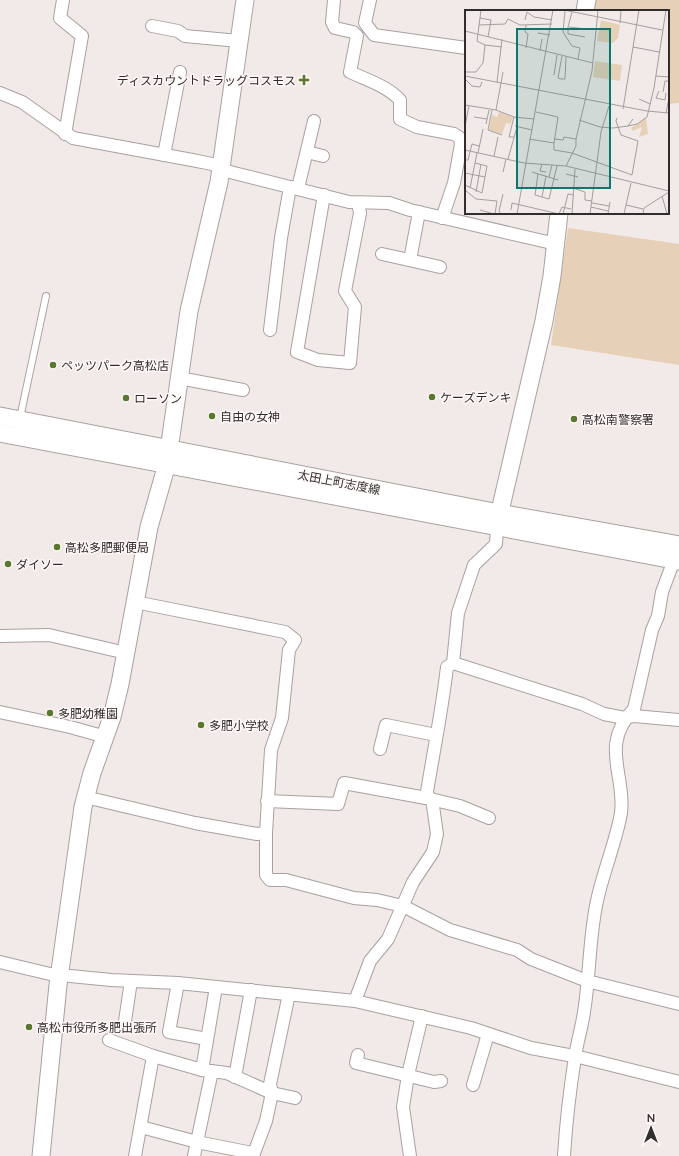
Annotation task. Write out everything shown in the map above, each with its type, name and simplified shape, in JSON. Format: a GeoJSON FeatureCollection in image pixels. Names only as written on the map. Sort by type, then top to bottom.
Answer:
{"type":"FeatureCollection","features":[{"type":"Feature","properties":{"kind":"street"},"geometry":{"type":"LineString","coordinates":[[63,0],[60,18],[82,36],[65,134]]}},
{"type":"Feature","properties":{"kind":"street"},"geometry":{"type":"LineString","coordinates":[[41,1156],[60,975],[86,797],[92,774],[106,737],[120,684],[149,527],[168,456],[194,284],[212,216],[221,170],[246,0]]}},
{"type":"Feature","properties":{"kind":"street"},"geometry":{"type":"LineString","coordinates":[[334,0],[332,22],[335,28],[353,32],[357,36],[350,72],[381,86],[396,96],[400,100],[400,119],[416,127],[454,134],[460,138],[461,144],[454,183],[442,218]]}},
{"type":"Feature","properties":{"kind":"street"},"geometry":{"type":"LineString","coordinates":[[585,10],[587,0]]}},
{"type":"Feature","properties":{"kind":"street"},"geometry":{"type":"LineString","coordinates":[[365,1],[365,23],[374,35],[465,48]]}},
{"type":"Feature","properties":{"kind":"street"},"geometry":{"type":"LineString","coordinates":[[152,26],[178,30],[185,36],[239,41]]}},
{"type":"Feature","properties":{"kind":"street"},"geometry":{"type":"LineString","coordinates":[[164,155],[180,72]]}},
{"type":"Feature","properties":{"kind":"street"},"geometry":{"type":"LineString","coordinates":[[0,93],[22,102],[65,134],[73,138],[212,164],[221,170],[358,203],[388,203],[442,218],[556,244]]}},
{"type":"Feature","properties":{"kind":"street"},"geometry":{"type":"LineString","coordinates":[[270,330],[281,238],[294,187],[307,152],[314,121]]}},
{"type":"Feature","properties":{"kind":"street"},"geometry":{"type":"LineString","coordinates":[[307,152],[323,156]]}},
{"type":"Feature","properties":{"kind":"street"},"geometry":{"type":"LineString","coordinates":[[324,195],[297,352],[318,360],[350,363],[356,306],[345,291],[360,213],[358,203]]}},
{"type":"Feature","properties":{"kind":"street"},"geometry":{"type":"LineString","coordinates":[[410,260],[419,212]]}},
{"type":"Feature","properties":{"kind":"street"},"geometry":{"type":"LineString","coordinates":[[453,663],[458,613],[474,565],[496,544],[498,520],[544,321],[556,244],[559,214]]}},
{"type":"Feature","properties":{"kind":"street"},"geometry":{"type":"LineString","coordinates":[[382,254],[440,267]]}},
{"type":"Feature","properties":{"kind":"street"},"geometry":{"type":"LineString","coordinates":[[179,378],[243,390]]}},
{"type":"Feature","properties":{"kind":"street","name":"太田上町志度線"},"geometry":{"type":"LineString","coordinates":[[0,416],[168,456],[671,553]]}},
{"type":"Feature","properties":{"kind":"street","name":"太田上町志度線"},"geometry":{"type":"LineString","coordinates":[[0,433],[168,456]]}},
{"type":"Feature","properties":{"kind":"street"},"geometry":{"type":"LineString","coordinates":[[564,1156],[575,1056],[584,1012],[597,900],[608,867],[622,801],[615,751],[618,735],[625,718],[634,710],[652,630],[658,616],[671,553]]}},
{"type":"Feature","properties":{"kind":"street"},"geometry":{"type":"LineString","coordinates":[[135,602],[284,632],[295,640],[289,650],[282,718],[271,750],[266,833],[266,875],[270,880],[286,880],[354,898],[377,900],[403,906],[450,930],[517,950],[531,959],[587,981],[679,1004]]}},
{"type":"Feature","properties":{"kind":"street"},"geometry":{"type":"LineString","coordinates":[[0,636],[49,635],[126,653]]}},
{"type":"Feature","properties":{"kind":"street"},"geometry":{"type":"LineString","coordinates":[[453,663],[582,704],[604,714],[625,718],[634,716],[679,720]]}},
{"type":"Feature","properties":{"kind":"street"},"geometry":{"type":"LineString","coordinates":[[355,1001],[370,961],[388,939],[412,882],[433,852],[436,834],[429,798],[436,735],[443,707],[447,667],[453,663]]}},
{"type":"Feature","properties":{"kind":"street"},"geometry":{"type":"LineString","coordinates":[[0,712],[70,727],[106,737]]}},
{"type":"Feature","properties":{"kind":"street"},"geometry":{"type":"LineString","coordinates":[[380,749],[386,724],[436,735]]}},
{"type":"Feature","properties":{"kind":"street"},"geometry":{"type":"LineString","coordinates":[[267,801],[338,804],[344,783],[429,798],[460,806],[489,818]]}},
{"type":"Feature","properties":{"kind":"street"},"geometry":{"type":"LineString","coordinates":[[86,797],[195,823],[257,834],[266,833]]}},
{"type":"Feature","properties":{"kind":"street"},"geometry":{"type":"LineString","coordinates":[[0,962],[50,974],[216,986],[355,1001],[422,1016],[488,1034],[531,1048],[575,1056],[679,1082]]}},
{"type":"Feature","properties":{"kind":"street"},"geometry":{"type":"LineString","coordinates":[[125,1021],[131,981]]}},
{"type":"Feature","properties":{"kind":"street"},"geometry":{"type":"LineString","coordinates":[[178,983],[169,1032],[207,1039]]}},
{"type":"Feature","properties":{"kind":"street"},"geometry":{"type":"LineString","coordinates":[[194,1156],[207,1070],[207,1039],[216,986]]}},
{"type":"Feature","properties":{"kind":"street"},"geometry":{"type":"LineString","coordinates":[[235,1077],[251,990]]}},
{"type":"Feature","properties":{"kind":"street"},"geometry":{"type":"LineString","coordinates":[[141,1127],[197,1142],[252,1154],[266,1121],[272,1093],[270,1084],[289,994]]}},
{"type":"Feature","properties":{"kind":"street"},"geometry":{"type":"LineString","coordinates":[[410,1156],[402,1107],[422,1016]]}},
{"type":"Feature","properties":{"kind":"street"},"geometry":{"type":"LineString","coordinates":[[473,1085],[488,1034]]}},
{"type":"Feature","properties":{"kind":"street"},"geometry":{"type":"LineString","coordinates":[[109,1040],[153,1056],[207,1070],[228,1073],[272,1093],[295,1098]]}},
{"type":"Feature","properties":{"kind":"street"},"geometry":{"type":"LineString","coordinates":[[358,1055],[356,1063],[434,1082],[441,1081]]}},
{"type":"Feature","properties":{"kind":"street"},"geometry":{"type":"LineString","coordinates":[[134,1156],[141,1127],[153,1056]]}},
{"type":"Feature","properties":{"kind":"lane"},"geometry":{"type":"LineString","coordinates":[[20,420],[46,296]]}},
{"type":"Feature","properties":{"kind":"shaded area"},"geometry":{"type":"Polygon","coordinates":[[[593,0],[679,0],[679,103],[669,104],[669,10],[591,10],[593,0]]]}},
{"type":"Feature","properties":{"kind":"shaded area"},"geometry":{"type":"Polygon","coordinates":[[[568,228],[679,244],[679,365],[551,345],[568,228]]]}},
{"type":"Feature","properties":{"kind":"place","name":"ディスカウントドラッグコスモス"},"geometry":{"type":"Point","coordinates":[304,80]}},
{"type":"Feature","properties":{"kind":"place","name":"ペッツパーク高松店"},"geometry":{"type":"Point","coordinates":[53,365]}},
{"type":"Feature","properties":{"kind":"place","name":"ケーズデンキ"},"geometry":{"type":"Point","coordinates":[432,397]}},
{"type":"Feature","properties":{"kind":"place","name":"ローソン"},"geometry":{"type":"Point","coordinates":[126,398]}},
{"type":"Feature","properties":{"kind":"place","name":"自由の女神"},"geometry":{"type":"Point","coordinates":[212,416]}},
{"type":"Feature","properties":{"kind":"place","name":"高松南警察署"},"geometry":{"type":"Point","coordinates":[574,419]}},
{"type":"Feature","properties":{"kind":"place","name":"高松多肥郵便局"},"geometry":{"type":"Point","coordinates":[57,547]}},
{"type":"Feature","properties":{"kind":"place","name":"ダイソー"},"geometry":{"type":"Point","coordinates":[8,564]}},
{"type":"Feature","properties":{"kind":"place","name":"多肥幼稚園"},"geometry":{"type":"Point","coordinates":[50,713]}},
{"type":"Feature","properties":{"kind":"place","name":"多肥小学校"},"geometry":{"type":"Point","coordinates":[201,725]}},
{"type":"Feature","properties":{"kind":"place","name":"高松市役所多肥出張所"},"geometry":{"type":"Point","coordinates":[29,1027]}}]}
